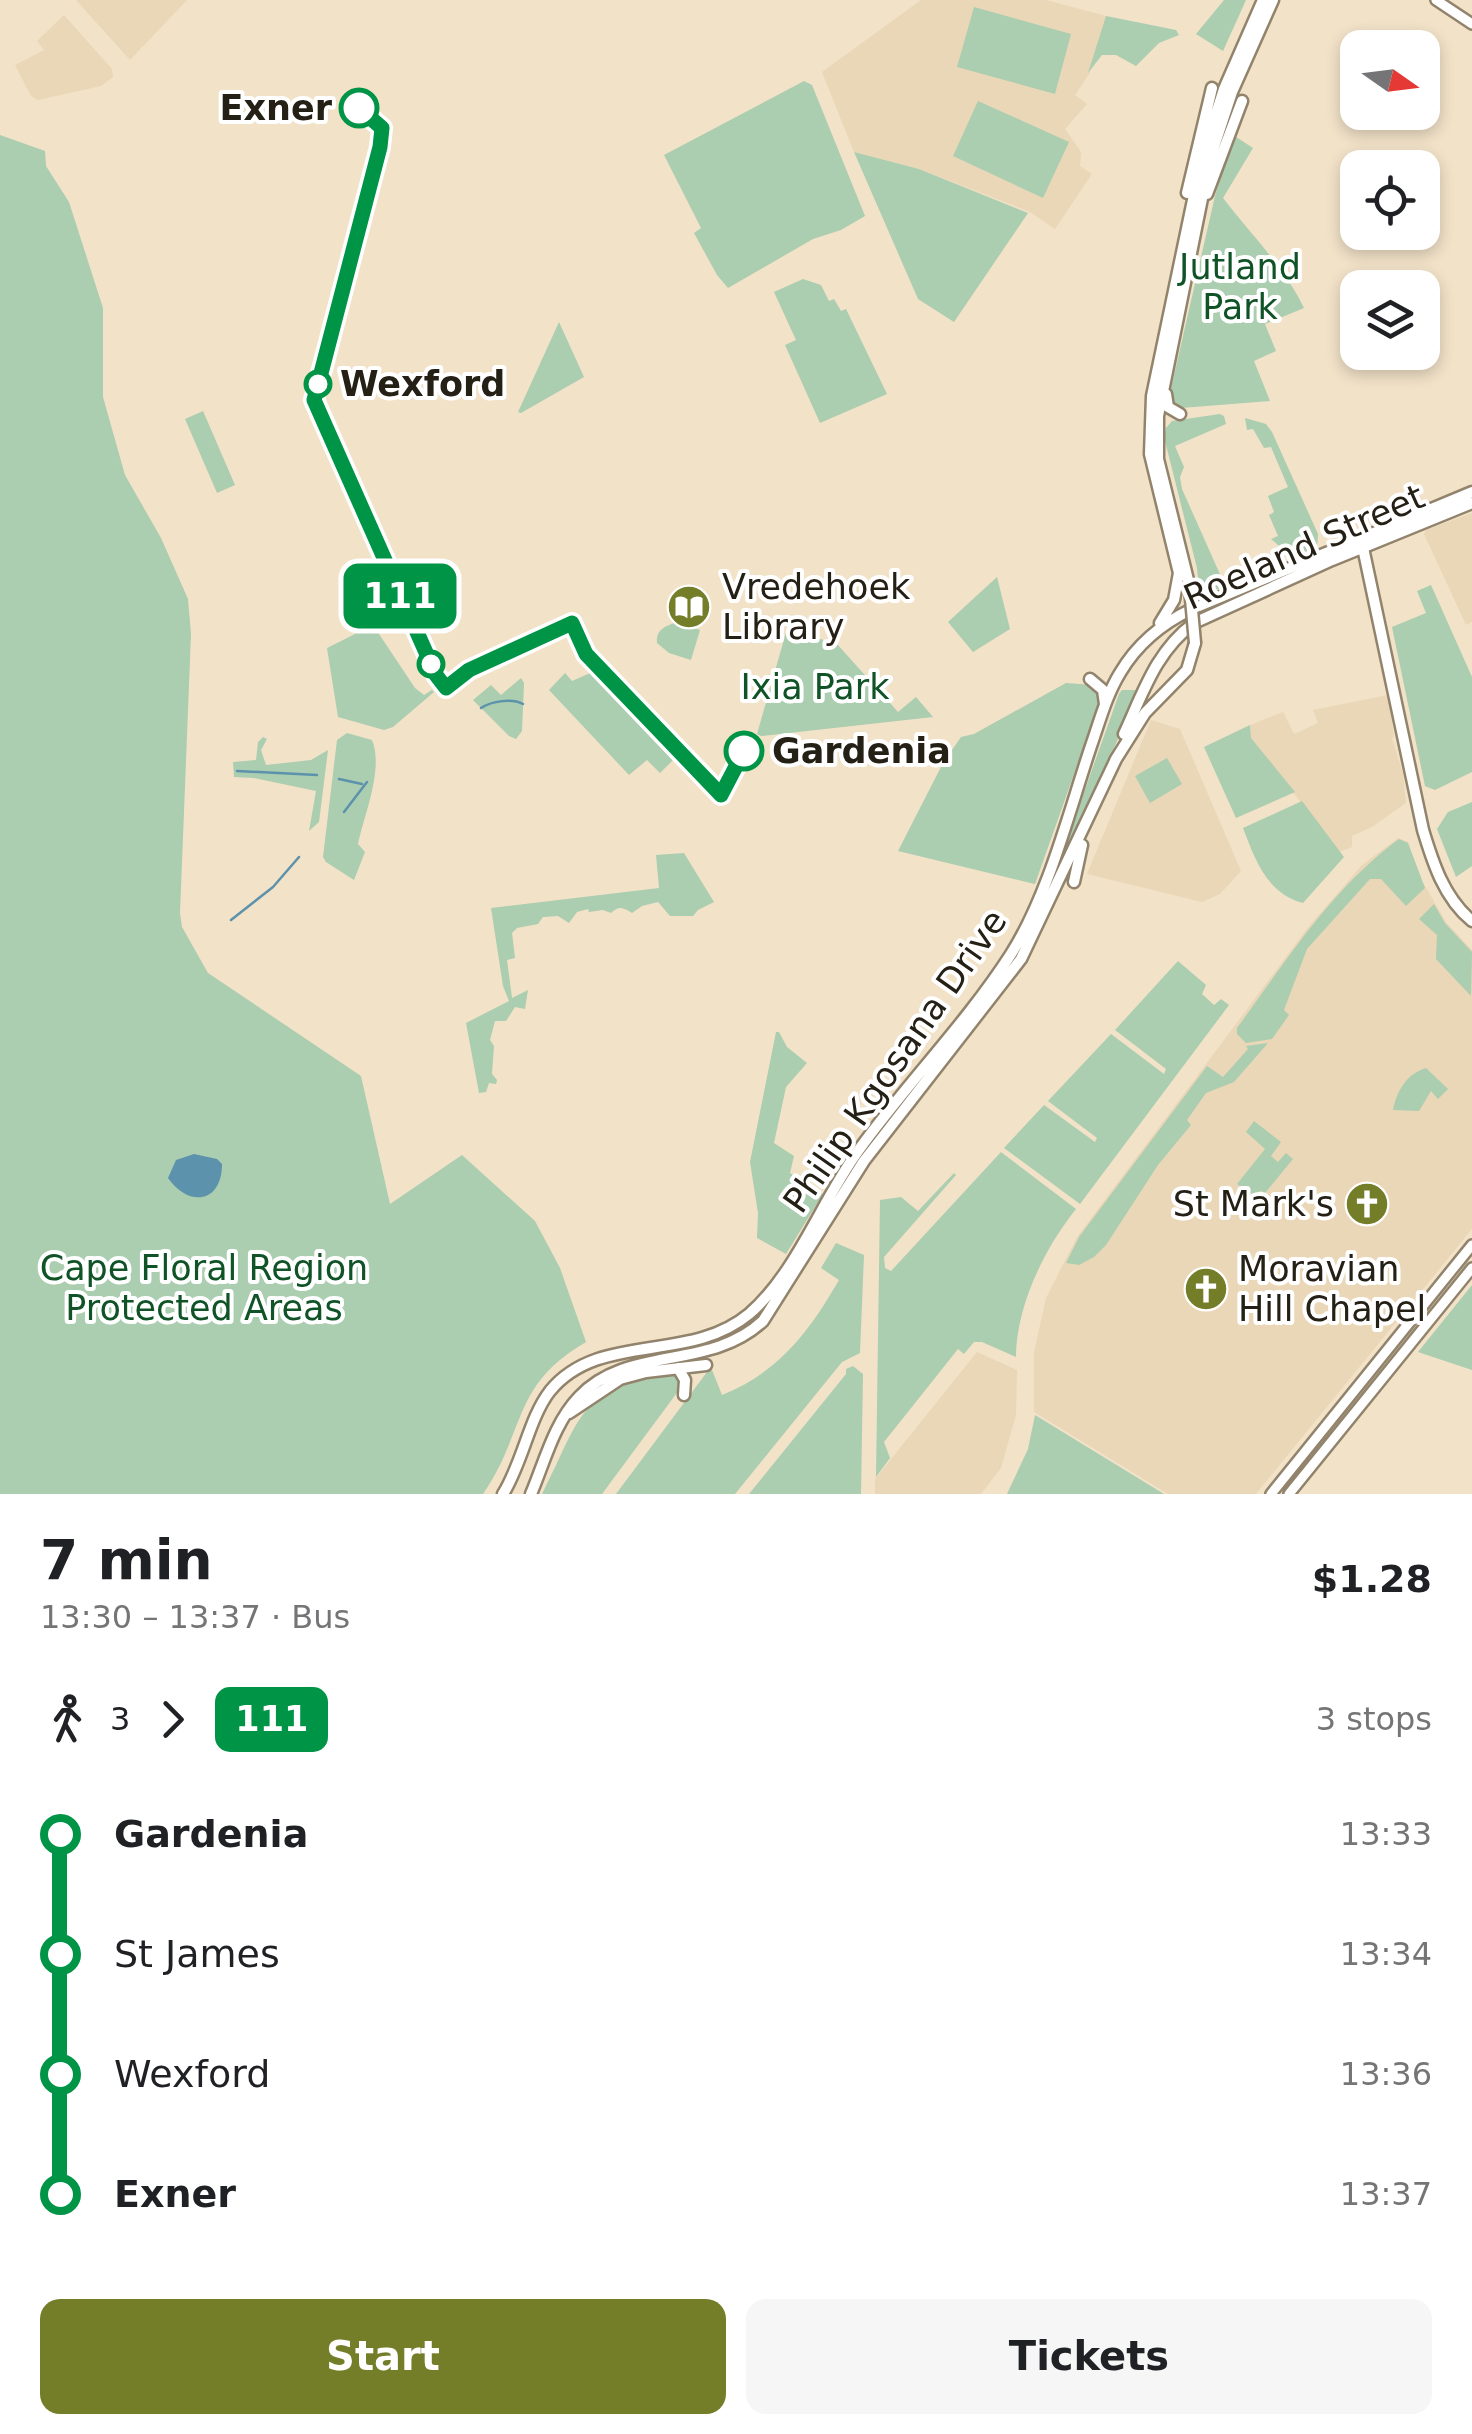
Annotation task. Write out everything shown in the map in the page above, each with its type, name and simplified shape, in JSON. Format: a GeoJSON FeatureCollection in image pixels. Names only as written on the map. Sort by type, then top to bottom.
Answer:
{"type":"FeatureCollection","features":[{"type":"Feature","properties":{"kind":"main road"},"geometry":{"type":"LineString","coordinates":[[1151,635],[1170,608],[1179,580],[1176,553],[1152,468],[1152,396],[1184,239],[1213,134],[1231,70],[1263,0]]}},
{"type":"Feature","properties":{"kind":"main road"},"geometry":{"type":"LineString","coordinates":[[1116,759],[1145,714],[1187,670],[1195,643],[1190,588],[1158,458],[1157,428],[1213,134],[1273,0]]}},
{"type":"Feature","properties":{"kind":"main road"},"geometry":{"type":"LineString","coordinates":[[1184,239],[1190,174],[1212,88]]}},
{"type":"Feature","properties":{"kind":"main road"},"geometry":{"type":"LineString","coordinates":[[1195,226],[1242,101]]}},
{"type":"Feature","properties":{"kind":"main road"},"geometry":{"type":"LineString","coordinates":[[1166,378],[1167,403],[1180,414]]}},
{"type":"Feature","properties":{"kind":"main road","name":"Roeland Street"},"geometry":{"type":"LineString","coordinates":[[1116,759],[1159,658],[1174,637],[1208,615],[1472,492]]}},
{"type":"Feature","properties":{"kind":"main road","name":"Roeland Street"},"geometry":{"type":"LineString","coordinates":[[1151,635],[1192,609],[1472,503]]}},
{"type":"Feature","properties":{"kind":"main road"},"geometry":{"type":"LineString","coordinates":[[1362,543],[1419,813],[1439,876],[1471,922]]}},
{"type":"Feature","properties":{"kind":"main road","name":"Philip Kgosana Drive"},"geometry":{"type":"LineString","coordinates":[[503,1494],[518,1469],[542,1401],[574,1368],[607,1356],[687,1344],[719,1334],[752,1311],[773,1290],[855,1155],[1018,942],[1043,886],[1106,705],[1126,663],[1151,635]]}},
{"type":"Feature","properties":{"kind":"main road"},"geometry":{"type":"LineString","coordinates":[[1090,680],[1103,690],[1106,705]]}},
{"type":"Feature","properties":{"kind":"main road","name":"Philip Kgosana Drive"},"geometry":{"type":"LineString","coordinates":[[530,1494],[564,1416],[589,1388],[634,1366],[708,1352],[738,1341],[764,1321],[864,1161],[1021,959],[1116,759]]}},
{"type":"Feature","properties":{"kind":"main road"},"geometry":{"type":"LineString","coordinates":[[1074,882],[1090,815]]}},
{"type":"Feature","properties":{"kind":"main road"},"geometry":{"type":"LineString","coordinates":[[564,1416],[620,1379],[706,1366]]}},
{"type":"Feature","properties":{"kind":"main road"},"geometry":{"type":"LineString","coordinates":[[678,1368],[686,1380],[684,1394]]}},
{"type":"Feature","properties":{"kind":"street"},"geometry":{"type":"LineString","coordinates":[[1436,0],[1472,24]]}},
{"type":"Feature","properties":{"kind":"street"},"geometry":{"type":"LineString","coordinates":[[1271,1494],[1472,1246]]}},
{"type":"Feature","properties":{"kind":"street"},"geometry":{"type":"LineString","coordinates":[[1289,1494],[1472,1268]]}},
{"type":"Feature","properties":{"kind":"shaded area"},"geometry":{"type":"Polygon","coordinates":[[[76,0],[187,0],[130,60],[76,0]]]}},
{"type":"Feature","properties":{"kind":"shaded area"},"geometry":{"type":"Polygon","coordinates":[[[921,0],[1046,0],[1106,16],[1089,74],[1075,95],[1087,104],[1065,129],[1081,152],[1080,166],[1092,174],[1055,229],[1030,212],[919,169],[854,152],[822,72],[921,0]]]}},
{"type":"Feature","properties":{"kind":"shaded area"},"geometry":{"type":"Polygon","coordinates":[[[64,15],[112,69],[113,77],[101,86],[38,100],[31,96],[15,65],[44,50],[37,41],[64,15]]]}},
{"type":"Feature","properties":{"kind":"shaded area"},"geometry":{"type":"Polygon","coordinates":[[[1472,513],[1472,622],[1466,625],[1424,534],[1472,513]]]}},
{"type":"Feature","properties":{"kind":"shaded area"},"geometry":{"type":"Polygon","coordinates":[[[1388,695],[1392,738],[1403,774],[1406,803],[1352,836],[1352,847],[1339,852],[1251,738],[1250,725],[1283,712],[1294,734],[1318,723],[1313,710],[1388,695]]]}},
{"type":"Feature","properties":{"kind":"shaded area"},"geometry":{"type":"Polygon","coordinates":[[[1151,720],[1180,729],[1241,871],[1220,894],[1202,902],[1087,874],[1151,720]]]}},
{"type":"Feature","properties":{"kind":"shaded area"},"geometry":{"type":"Polygon","coordinates":[[[1398,838],[1408,842],[1418,874],[1446,922],[1472,950],[1472,1229],[1256,1494],[1168,1494],[1034,1412],[1034,1352],[1046,1298],[1077,1237],[1309,926],[1362,865],[1398,838]]]}},
{"type":"Feature","properties":{"kind":"shaded area"},"geometry":{"type":"Polygon","coordinates":[[[977,1352],[1017,1370],[1016,1415],[1001,1468],[981,1494],[875,1494],[875,1479],[977,1352]]]}},
{"type":"Feature","properties":{"kind":"green space"},"geometry":{"type":"Polygon","coordinates":[[[1224,0],[1246,0],[1223,51],[1196,34],[1224,0]]]}},
{"type":"Feature","properties":{"kind":"green space"},"geometry":{"type":"Polygon","coordinates":[[[974,7],[1071,34],[1055,94],[957,67],[974,7]]]}},
{"type":"Feature","properties":{"kind":"green space"},"geometry":{"type":"Polygon","coordinates":[[[1106,16],[1176,30],[1179,35],[1159,43],[1136,66],[1116,55],[1102,55],[1088,73],[1106,16]]]}},
{"type":"Feature","properties":{"kind":"green space"},"geometry":{"type":"Polygon","coordinates":[[[804,81],[812,85],[865,216],[841,230],[813,239],[728,288],[694,233],[701,228],[664,155],[804,81]]]}},
{"type":"Feature","properties":{"kind":"green space"},"geometry":{"type":"Polygon","coordinates":[[[978,101],[1069,142],[1043,198],[953,156],[978,101]]]}},
{"type":"Feature","properties":{"kind":"green space","name":"Cape Floral Region Protected Areas"},"geometry":{"type":"Polygon","coordinates":[[[0,135],[45,151],[46,166],[69,202],[103,308],[103,397],[125,475],[161,538],[188,599],[191,634],[182,927],[208,973],[361,1076],[390,1204],[462,1155],[535,1221],[560,1268],[586,1342],[544,1375],[483,1494],[0,1494],[0,135]]]}},
{"type":"Feature","properties":{"kind":"green space","name":"Jutland Park"},"geometry":{"type":"Polygon","coordinates":[[[1233,135],[1253,148],[1223,198],[1277,264],[1304,308],[1265,324],[1276,351],[1254,361],[1270,401],[1181,408],[1174,404],[1170,393],[1215,196],[1233,135]]]}},
{"type":"Feature","properties":{"kind":"green space"},"geometry":{"type":"Polygon","coordinates":[[[854,152],[919,169],[1028,213],[954,322],[918,299],[854,152]]]}},
{"type":"Feature","properties":{"kind":"green space"},"geometry":{"type":"Polygon","coordinates":[[[803,279],[821,285],[829,301],[834,299],[841,311],[846,309],[887,394],[820,423],[785,345],[796,340],[774,292],[803,279]]]}},
{"type":"Feature","properties":{"kind":"green space"},"geometry":{"type":"Polygon","coordinates":[[[559,322],[584,377],[518,412],[559,322]]]}},
{"type":"Feature","properties":{"kind":"green space"},"geometry":{"type":"Polygon","coordinates":[[[203,411],[235,485],[217,493],[185,419],[203,411]]]}},
{"type":"Feature","properties":{"kind":"green space"},"geometry":{"type":"Polygon","coordinates":[[[1220,414],[1226,424],[1175,446],[1184,467],[1180,477],[1182,489],[1223,581],[1222,587],[1200,598],[1197,568],[1164,437],[1172,421],[1220,414]]]}},
{"type":"Feature","properties":{"kind":"green space"},"geometry":{"type":"Polygon","coordinates":[[[1245,418],[1266,424],[1272,432],[1318,534],[1317,548],[1291,556],[1271,539],[1278,536],[1269,515],[1274,512],[1268,496],[1288,487],[1271,447],[1264,448],[1253,429],[1247,430],[1245,418]]]}},
{"type":"Feature","properties":{"kind":"green space"},"geometry":{"type":"Polygon","coordinates":[[[997,577],[1010,629],[973,652],[948,622],[997,577]]]}},
{"type":"Feature","properties":{"kind":"green space"},"geometry":{"type":"Polygon","coordinates":[[[1431,585],[1472,677],[1472,772],[1435,790],[1425,786],[1392,627],[1426,613],[1417,591],[1431,585]]]}},
{"type":"Feature","properties":{"kind":"green space"},"geometry":{"type":"Polygon","coordinates":[[[676,622],[700,630],[691,660],[669,653],[657,643],[660,632],[676,622]]]}},
{"type":"Feature","properties":{"kind":"green space"},"geometry":{"type":"Polygon","coordinates":[[[373,625],[415,688],[424,695],[434,692],[393,727],[384,730],[338,717],[327,648],[373,625]]]}},
{"type":"Feature","properties":{"kind":"green space","name":"Ixia Park"},"geometry":{"type":"Polygon","coordinates":[[[787,629],[837,644],[898,712],[916,697],[933,717],[757,734],[787,629]]]}},
{"type":"Feature","properties":{"kind":"green space"},"geometry":{"type":"Polygon","coordinates":[[[595,671],[676,757],[660,773],[647,760],[629,775],[549,690],[565,673],[572,681],[595,671]]]}},
{"type":"Feature","properties":{"kind":"green space"},"geometry":{"type":"Polygon","coordinates":[[[521,678],[522,731],[516,739],[473,700],[491,685],[501,695],[521,678]]]}},
{"type":"Feature","properties":{"kind":"green space"},"geometry":{"type":"Polygon","coordinates":[[[1066,683],[1094,685],[1101,698],[1035,884],[898,851],[943,763],[961,737],[974,734],[1066,683]]]}},
{"type":"Feature","properties":{"kind":"green space"},"geometry":{"type":"Polygon","coordinates":[[[1122,690],[1140,690],[1047,896],[1119,694],[1122,690]]]}},
{"type":"Feature","properties":{"kind":"green space"},"geometry":{"type":"Polygon","coordinates":[[[1250,725],[1251,738],[1295,792],[1236,818],[1204,747],[1250,725]]]}},
{"type":"Feature","properties":{"kind":"green space"},"geometry":{"type":"Polygon","coordinates":[[[347,733],[372,740],[376,764],[358,844],[365,852],[354,880],[323,857],[337,740],[347,733]]]}},
{"type":"Feature","properties":{"kind":"green space"},"geometry":{"type":"Polygon","coordinates":[[[263,737],[267,739],[261,750],[266,765],[311,760],[328,750],[319,822],[309,831],[316,791],[234,777],[233,762],[256,760],[258,742],[263,737]]]}},
{"type":"Feature","properties":{"kind":"green space"},"geometry":{"type":"Polygon","coordinates":[[[1167,758],[1182,784],[1150,803],[1135,776],[1167,758]]]}},
{"type":"Feature","properties":{"kind":"green space"},"geometry":{"type":"Polygon","coordinates":[[[1302,801],[1344,857],[1303,903],[1271,883],[1243,828],[1302,801]]]}},
{"type":"Feature","properties":{"kind":"green space"},"geometry":{"type":"Polygon","coordinates":[[[1472,802],[1472,866],[1456,877],[1437,829],[1448,812],[1472,802]]]}},
{"type":"Feature","properties":{"kind":"green space"},"geometry":{"type":"Polygon","coordinates":[[[1399,839],[1408,843],[1425,888],[1406,906],[1381,879],[1370,879],[1307,949],[1284,1010],[1289,1015],[1272,1039],[1246,1043],[1237,1034],[1237,1028],[1292,952],[1352,880],[1399,839]]]}},
{"type":"Feature","properties":{"kind":"green space"},"geometry":{"type":"Polygon","coordinates":[[[684,853],[714,902],[693,916],[670,916],[658,902],[632,913],[622,908],[611,913],[588,909],[577,912],[569,923],[558,916],[543,917],[538,924],[517,928],[512,933],[515,958],[507,960],[512,998],[528,990],[525,1009],[515,1007],[506,1021],[495,1021],[490,1040],[494,1046],[492,1074],[497,1080],[496,1084],[489,1083],[486,1092],[479,1093],[466,1023],[509,1001],[503,986],[491,908],[659,888],[656,855],[684,853]]]}},
{"type":"Feature","properties":{"kind":"green space"},"geometry":{"type":"Polygon","coordinates":[[[1434,904],[1445,923],[1472,952],[1471,996],[1436,959],[1437,935],[1419,919],[1434,904]]]}},
{"type":"Feature","properties":{"kind":"green space"},"geometry":{"type":"Polygon","coordinates":[[[1178,961],[1206,985],[1202,994],[1214,1005],[1221,999],[1229,1005],[1080,1204],[1004,1148],[1044,1105],[1095,1142],[1097,1138],[1048,1101],[1111,1034],[1164,1074],[1166,1069],[1115,1030],[1178,961]]]}},
{"type":"Feature","properties":{"kind":"green space"},"geometry":{"type":"Polygon","coordinates":[[[776,1032],[807,1063],[786,1087],[774,1143],[794,1156],[790,1173],[823,1194],[786,1254],[757,1238],[758,1213],[750,1162],[776,1032]]]}},
{"type":"Feature","properties":{"kind":"green space"},"geometry":{"type":"Polygon","coordinates":[[[1268,1043],[1234,1082],[1206,1093],[1187,1120],[1191,1125],[1158,1165],[1106,1245],[1079,1265],[1066,1263],[1079,1237],[1207,1066],[1223,1077],[1248,1049],[1246,1046],[1268,1043]]]}},
{"type":"Feature","properties":{"kind":"green space"},"geometry":{"type":"Polygon","coordinates":[[[1426,1068],[1448,1089],[1438,1099],[1431,1091],[1419,1111],[1393,1110],[1404,1084],[1426,1068]]]}},
{"type":"Feature","properties":{"kind":"green space"},"geometry":{"type":"Polygon","coordinates":[[[1254,1121],[1281,1142],[1271,1156],[1278,1162],[1286,1153],[1293,1159],[1265,1193],[1251,1194],[1237,1184],[1265,1149],[1246,1132],[1254,1121]]]}},
{"type":"Feature","properties":{"kind":"green space"},"geometry":{"type":"Polygon","coordinates":[[[1001,1152],[1076,1209],[1053,1243],[1026,1299],[1016,1357],[982,1342],[974,1342],[964,1354],[958,1349],[884,1442],[890,1458],[876,1477],[880,1200],[901,1197],[918,1211],[956,1175],[884,1257],[885,1268],[891,1271],[1001,1152]]]}},
{"type":"Feature","properties":{"kind":"green space"},"geometry":{"type":"Polygon","coordinates":[[[836,1243],[864,1255],[860,1353],[842,1362],[735,1494],[616,1494],[707,1372],[712,1370],[722,1395],[760,1375],[791,1348],[839,1280],[821,1268],[836,1243]]]}},
{"type":"Feature","properties":{"kind":"green space"},"geometry":{"type":"Polygon","coordinates":[[[1472,1285],[1472,1370],[1418,1352],[1472,1285]]]}},
{"type":"Feature","properties":{"kind":"green space"},"geometry":{"type":"Polygon","coordinates":[[[853,1366],[863,1374],[861,1494],[749,1494],[846,1374],[846,1369],[853,1366]]]}},
{"type":"Feature","properties":{"kind":"green space"},"geometry":{"type":"Polygon","coordinates":[[[671,1373],[679,1380],[679,1390],[602,1494],[542,1494],[575,1427],[599,1398],[640,1380],[671,1373]]]}},
{"type":"Feature","properties":{"kind":"green space"},"geometry":{"type":"Polygon","coordinates":[[[1035,1415],[1164,1494],[1007,1494],[1028,1449],[1035,1415]]]}},
{"type":"Feature","properties":{"kind":"water"},"geometry":{"type":"Polygon","coordinates":[[[194,1154],[217,1159],[222,1164],[217,1187],[203,1197],[185,1194],[168,1178],[176,1160],[194,1154]]]}},
{"type":"Feature","properties":{"kind":"waterway"},"geometry":{"type":"LineString","coordinates":[[481,708],[502,701],[523,704]]}},
{"type":"Feature","properties":{"kind":"waterway"},"geometry":{"type":"LineString","coordinates":[[237,771],[317,775]]}},
{"type":"Feature","properties":{"kind":"waterway"},"geometry":{"type":"LineString","coordinates":[[339,779],[362,784]]}},
{"type":"Feature","properties":{"kind":"waterway"},"geometry":{"type":"LineString","coordinates":[[344,812],[367,782]]}},
{"type":"Feature","properties":{"kind":"waterway"},"geometry":{"type":"LineString","coordinates":[[231,920],[273,887],[299,857]]}},
{"type":"Feature","properties":{"kind":"bus line","name":"111"},"geometry":{"type":"LineString","coordinates":[[359,108],[382,128],[380,147],[314,400],[436,675],[446,688],[461,674],[572,623],[586,654],[721,795],[744,751]]}},
{"type":"Feature","properties":{"kind":"place","name":"Exner"},"geometry":{"type":"Point","coordinates":[359,108]}},
{"type":"Feature","properties":{"kind":"place","name":"Wexford"},"geometry":{"type":"Point","coordinates":[318,384]}},
{"type":"Feature","properties":{"kind":"place","name":"Vredehoek Library"},"geometry":{"type":"Point","coordinates":[689,607]}},
{"type":"Feature","properties":{"kind":"place","name":"Gardenia"},"geometry":{"type":"Point","coordinates":[744,751]}},
{"type":"Feature","properties":{"kind":"place","name":"St Mark's"},"geometry":{"type":"Point","coordinates":[1367,1204]}},
{"type":"Feature","properties":{"kind":"place","name":"Moravian Hill Chapel"},"geometry":{"type":"Point","coordinates":[1206,1289]}}]}
